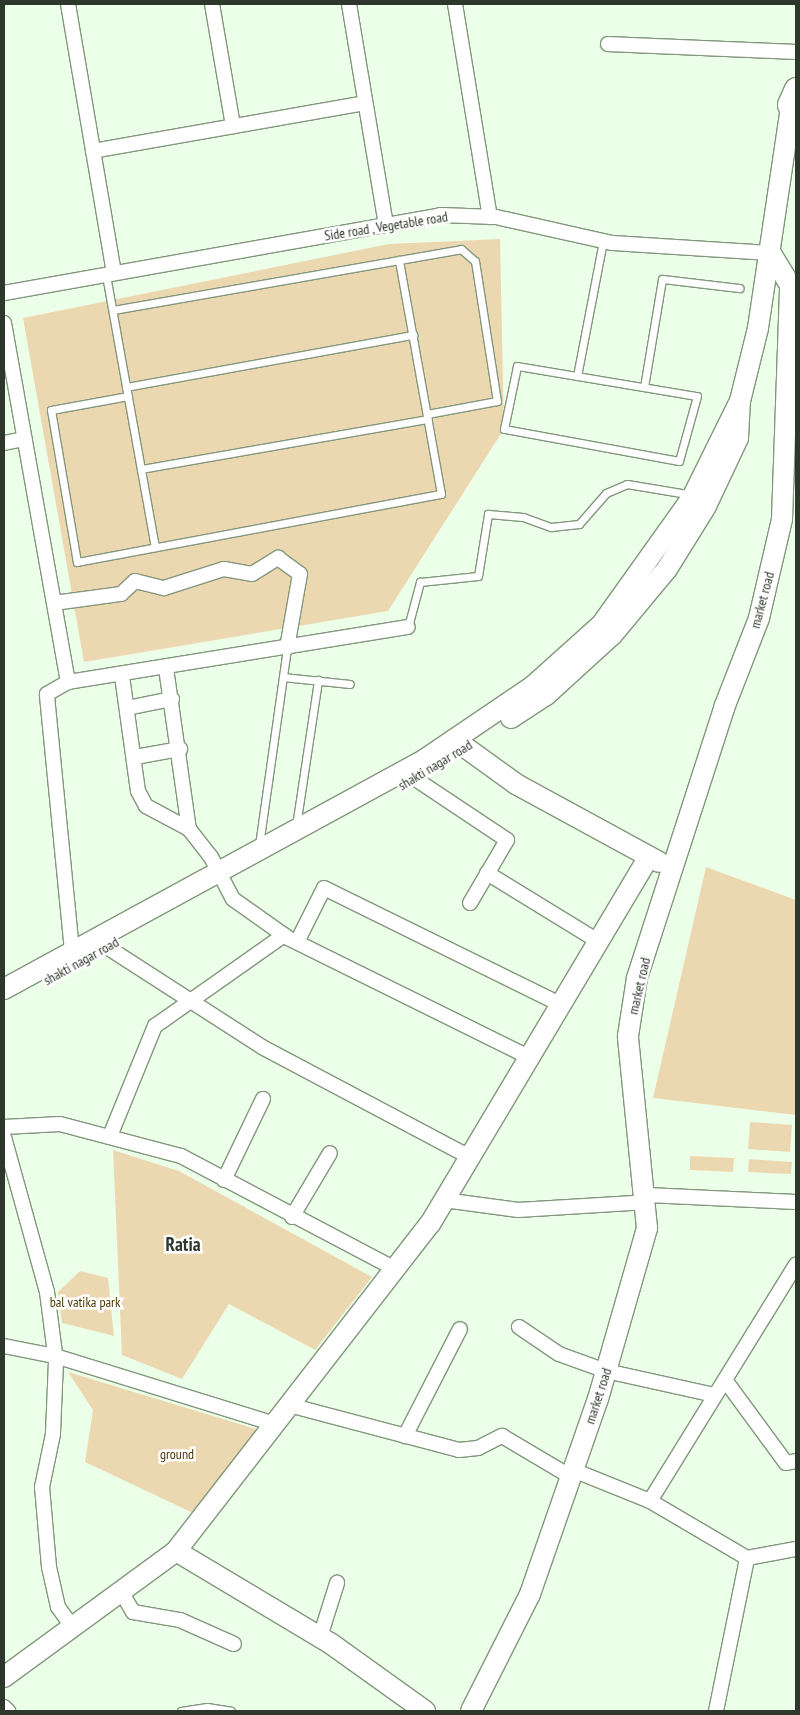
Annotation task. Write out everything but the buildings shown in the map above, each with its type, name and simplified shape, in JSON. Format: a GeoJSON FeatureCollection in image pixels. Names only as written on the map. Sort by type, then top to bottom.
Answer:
{"type":"FeatureCollection","features":[{"type":"Feature","properties":{"kind":"main road"},"geometry":{"type":"LineString","coordinates":[[793,118],[796,89]]}},
{"type":"Feature","properties":{"kind":"street"},"geometry":{"type":"LineString","coordinates":[[68,4],[93,151],[110,274]]}},
{"type":"Feature","properties":{"kind":"street"},"geometry":{"type":"LineString","coordinates":[[212,4],[233,126]]}},
{"type":"Feature","properties":{"kind":"street"},"geometry":{"type":"LineString","coordinates":[[348,4],[386,225]]}},
{"type":"Feature","properties":{"kind":"street"},"geometry":{"type":"LineString","coordinates":[[455,4],[490,216]]}},
{"type":"Feature","properties":{"kind":"street"},"geometry":{"type":"LineString","coordinates":[[608,44],[796,52]]}},
{"type":"Feature","properties":{"kind":"street"},"geometry":{"type":"LineString","coordinates":[[93,151],[365,103]]}},
{"type":"Feature","properties":{"kind":"street"},"geometry":{"type":"LineString","coordinates":[[4,989],[72,952],[223,876],[259,850],[296,829],[460,744],[533,686],[602,624],[653,558],[693,495],[740,401],[770,253],[793,118]]}},
{"type":"Feature","properties":{"kind":"street"},"geometry":{"type":"LineString","coordinates":[[770,253],[786,223],[796,156]]}},
{"type":"Feature","properties":{"kind":"street","name":"Side road , Vegetable road"},"geometry":{"type":"LineString","coordinates":[[4,293],[440,215],[490,216],[602,240],[770,253]]}},
{"type":"Feature","properties":{"kind":"street","name":"market road"},"geometry":{"type":"LineString","coordinates":[[471,1711],[530,1594],[606,1371],[647,1228],[647,1199],[628,1036],[638,978],[673,869],[759,618],[782,519],[793,284],[770,253]]}},
{"type":"Feature","properties":{"kind":"street"},"geometry":{"type":"LineString","coordinates":[[4,323],[68,682]]}},
{"type":"Feature","properties":{"kind":"street","name":"shakti nagar road"},"geometry":{"type":"LineString","coordinates":[[4,1003],[107,947],[223,876],[414,778],[460,744],[546,695],[612,635],[667,569],[706,506],[738,438],[740,401]]}},
{"type":"Feature","properties":{"kind":"street"},"geometry":{"type":"LineString","coordinates":[[4,443],[25,439]]}},
{"type":"Feature","properties":{"kind":"street"},"geometry":{"type":"LineString","coordinates":[[54,603],[121,594],[136,581],[164,588],[224,569],[252,574],[278,558],[300,574],[287,648]]}},
{"type":"Feature","properties":{"kind":"street"},"geometry":{"type":"LineString","coordinates":[[72,952],[47,694],[68,682],[122,676],[408,627]]}},
{"type":"Feature","properties":{"kind":"street"},"geometry":{"type":"LineString","coordinates":[[166,668],[180,749],[189,829]]}},
{"type":"Feature","properties":{"kind":"street"},"geometry":{"type":"LineString","coordinates":[[122,676],[138,791],[146,806],[189,829],[223,876],[233,899],[290,938],[529,1057]]}},
{"type":"Feature","properties":{"kind":"street"},"geometry":{"type":"LineString","coordinates":[[127,708],[172,700]]}},
{"type":"Feature","properties":{"kind":"street"},"geometry":{"type":"LineString","coordinates":[[460,744],[648,858],[673,869]]}},
{"type":"Feature","properties":{"kind":"street"},"geometry":{"type":"LineString","coordinates":[[134,757],[180,749]]}},
{"type":"Feature","properties":{"kind":"street"},"geometry":{"type":"LineString","coordinates":[[414,778],[507,840],[470,903]]}},
{"type":"Feature","properties":{"kind":"street"},"geometry":{"type":"LineString","coordinates":[[4,1677],[71,1625],[122,1593],[176,1551],[395,1269],[444,1200],[648,858]]}},
{"type":"Feature","properties":{"kind":"street"},"geometry":{"type":"LineString","coordinates":[[487,874],[598,941]]}},
{"type":"Feature","properties":{"kind":"street"},"geometry":{"type":"LineString","coordinates":[[110,1136],[155,1026],[290,938],[324,888],[560,1004]]}},
{"type":"Feature","properties":{"kind":"street"},"geometry":{"type":"LineString","coordinates":[[107,947],[194,1000],[262,1047],[470,1157]]}},
{"type":"Feature","properties":{"kind":"street"},"geometry":{"type":"LineString","coordinates":[[224,1180],[263,1099]]}},
{"type":"Feature","properties":{"kind":"street"},"geometry":{"type":"LineString","coordinates":[[4,1127],[60,1124],[181,1156],[395,1269]]}},
{"type":"Feature","properties":{"kind":"street"},"geometry":{"type":"LineString","coordinates":[[4,1137],[10,1185],[47,1292],[55,1356],[53,1434],[42,1487],[48,1567],[58,1608],[71,1625]]}},
{"type":"Feature","properties":{"kind":"street"},"geometry":{"type":"LineString","coordinates":[[292,1216],[330,1153]]}},
{"type":"Feature","properties":{"kind":"street"},"geometry":{"type":"LineString","coordinates":[[444,1200],[518,1210],[647,1199],[796,1202]]}},
{"type":"Feature","properties":{"kind":"street"},"geometry":{"type":"LineString","coordinates":[[650,1501],[796,1265]]}},
{"type":"Feature","properties":{"kind":"street"},"geometry":{"type":"LineString","coordinates":[[519,1327],[559,1354],[606,1371],[714,1395]]}},
{"type":"Feature","properties":{"kind":"street"},"geometry":{"type":"LineString","coordinates":[[405,1436],[460,1329]]}},
{"type":"Feature","properties":{"kind":"street"},"geometry":{"type":"LineString","coordinates":[[4,1346],[55,1356],[274,1424]]}},
{"type":"Feature","properties":{"kind":"street"},"geometry":{"type":"LineString","coordinates":[[725,1380],[786,1463],[796,1461]]}},
{"type":"Feature","properties":{"kind":"street"},"geometry":{"type":"LineString","coordinates":[[289,1405],[460,1450],[478,1448],[502,1436],[572,1474],[650,1501],[747,1558],[796,1549]]}},
{"type":"Feature","properties":{"kind":"street"},"geometry":{"type":"LineString","coordinates":[[176,1551],[320,1637],[425,1711]]}},
{"type":"Feature","properties":{"kind":"street"},"geometry":{"type":"LineString","coordinates":[[716,1711],[747,1558]]}},
{"type":"Feature","properties":{"kind":"street"},"geometry":{"type":"LineString","coordinates":[[320,1637],[337,1583]]}},
{"type":"Feature","properties":{"kind":"street"},"geometry":{"type":"LineString","coordinates":[[122,1593],[133,1612],[180,1620],[234,1644]]}},
{"type":"Feature","properties":{"kind":"street"},"geometry":{"type":"LineString","coordinates":[[4,1707],[8,1711]]}},
{"type":"Feature","properties":{"kind":"lane"},"geometry":{"type":"LineString","coordinates":[[577,376],[602,240]]}},
{"type":"Feature","properties":{"kind":"lane"},"geometry":{"type":"LineString","coordinates":[[112,310],[461,249],[474,261],[497,401],[427,417],[141,469]]}},
{"type":"Feature","properties":{"kind":"lane"},"geometry":{"type":"LineString","coordinates":[[128,396],[51,410],[77,562],[441,494],[399,260]]}},
{"type":"Feature","properties":{"kind":"lane"},"geometry":{"type":"LineString","coordinates":[[110,274],[112,310],[155,547]]}},
{"type":"Feature","properties":{"kind":"lane"},"geometry":{"type":"LineString","coordinates":[[644,387],[662,279],[739,288]]}},
{"type":"Feature","properties":{"kind":"lane"},"geometry":{"type":"LineString","coordinates":[[126,386],[412,335]]}},
{"type":"Feature","properties":{"kind":"lane"},"geometry":{"type":"LineString","coordinates":[[517,366],[644,387],[697,396],[679,461],[504,429],[517,366]]}},
{"type":"Feature","properties":{"kind":"lane"},"geometry":{"type":"LineString","coordinates":[[408,627],[420,582],[478,576],[488,514],[524,517],[551,528],[579,524],[606,493],[627,484],[693,495]]}},
{"type":"Feature","properties":{"kind":"lane"},"geometry":{"type":"LineString","coordinates":[[259,850],[287,648]]}},
{"type":"Feature","properties":{"kind":"lane"},"geometry":{"type":"LineString","coordinates":[[283,677],[350,684]]}},
{"type":"Feature","properties":{"kind":"lane"},"geometry":{"type":"LineString","coordinates":[[296,829],[318,680]]}},
{"type":"Feature","properties":{"kind":"lane"},"geometry":{"type":"LineString","coordinates":[[181,1711],[207,1706],[231,1711]]}},
{"type":"Feature","properties":{"kind":"green space"},"geometry":{"type":"Polygon","coordinates":[[[500,239],[504,429],[388,611],[84,662],[23,318],[389,244],[500,239]]]}},
{"type":"Feature","properties":{"kind":"green space"},"geometry":{"type":"Polygon","coordinates":[[[706,867],[796,900],[796,1115],[653,1098],[706,867]]]}},
{"type":"Feature","properties":{"kind":"green space"},"geometry":{"type":"Polygon","coordinates":[[[750,1122],[792,1125],[790,1152],[748,1149],[750,1122]]]}},
{"type":"Feature","properties":{"kind":"green space"},"geometry":{"type":"Polygon","coordinates":[[[113,1150],[179,1171],[372,1277],[315,1350],[229,1304],[182,1379],[122,1355],[113,1150]]]}},
{"type":"Feature","properties":{"kind":"green space"},"geometry":{"type":"Polygon","coordinates":[[[690,1156],[734,1158],[733,1172],[690,1170],[690,1156]]]}},
{"type":"Feature","properties":{"kind":"green space"},"geometry":{"type":"Polygon","coordinates":[[[749,1159],[792,1162],[791,1174],[748,1172],[749,1159]]]}},
{"type":"Feature","properties":{"kind":"green space","name":"bal vatika park"},"geometry":{"type":"Polygon","coordinates":[[[80,1271],[108,1278],[114,1336],[62,1323],[58,1292],[80,1271]]]}},
{"type":"Feature","properties":{"kind":"green space","name":"ground"},"geometry":{"type":"Polygon","coordinates":[[[68,1372],[259,1430],[193,1513],[85,1462],[93,1410],[68,1372]]]}},
{"type":"Feature","properties":{"kind":"district","name":"Ratia"},"geometry":{"type":"Point","coordinates":[183,1245]}}]}
